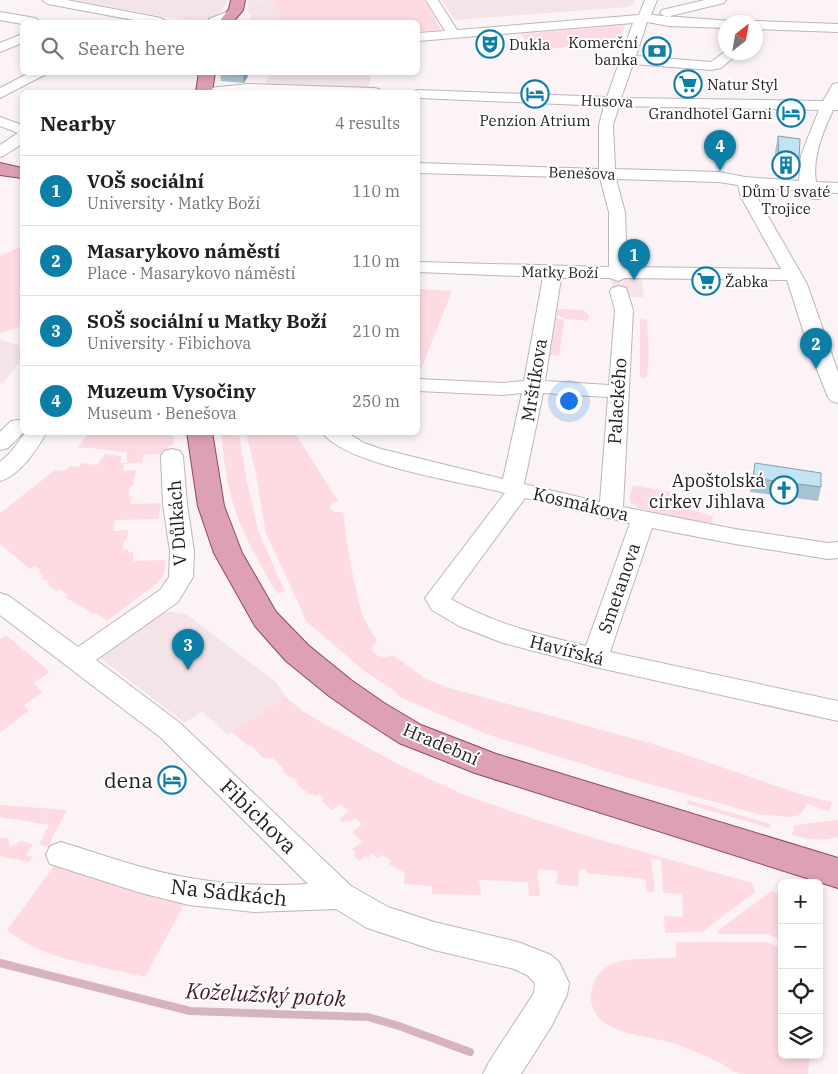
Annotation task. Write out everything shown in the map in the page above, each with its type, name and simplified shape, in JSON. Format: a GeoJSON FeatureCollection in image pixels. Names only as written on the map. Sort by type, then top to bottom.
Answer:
{"type":"FeatureCollection","features":[{"type":"Feature","properties":{"kind":"main road"},"geometry":{"type":"LineString","coordinates":[[204,90],[207,75]]}},
{"type":"Feature","properties":{"kind":"main road"},"geometry":{"type":"LineString","coordinates":[[0,169],[20,173]]}},
{"type":"Feature","properties":{"kind":"main road","name":"Hradební"},"geometry":{"type":"LineString","coordinates":[[199,435],[211,506],[228,553],[251,596],[265,619],[297,653],[340,688],[410,734],[487,764],[838,873]]}},
{"type":"Feature","properties":{"kind":"street"},"geometry":{"type":"LineString","coordinates":[[48,0],[151,20]]}},
{"type":"Feature","properties":{"kind":"street"},"geometry":{"type":"LineString","coordinates":[[432,0],[448,28],[454,34]]}},
{"type":"Feature","properties":{"kind":"street","name":"Palackého"},"geometry":{"type":"LineString","coordinates":[[611,510],[618,392],[620,290],[617,212],[607,174],[606,125],[639,24],[644,18],[651,0]]}},
{"type":"Feature","properties":{"kind":"street"},"geometry":{"type":"LineString","coordinates":[[420,37],[644,18],[720,0]]}},
{"type":"Feature","properties":{"kind":"street"},"geometry":{"type":"LineString","coordinates":[[218,20],[233,12]]}},
{"type":"Feature","properties":{"kind":"street"},"geometry":{"type":"LineString","coordinates":[[0,16],[23,20]]}},
{"type":"Feature","properties":{"kind":"street"},"geometry":{"type":"LineString","coordinates":[[644,18],[669,22],[718,24]]}},
{"type":"Feature","properties":{"kind":"street"},"geometry":{"type":"LineString","coordinates":[[763,25],[838,28]]}},
{"type":"Feature","properties":{"kind":"street"},"geometry":{"type":"LineString","coordinates":[[0,48],[20,39]]}},
{"type":"Feature","properties":{"kind":"street"},"geometry":{"type":"LineString","coordinates":[[628,60],[711,66],[723,60]]}},
{"type":"Feature","properties":{"kind":"street"},"geometry":{"type":"LineString","coordinates":[[0,94],[37,75]]}},
{"type":"Feature","properties":{"kind":"street"},"geometry":{"type":"LineString","coordinates":[[838,87],[832,107],[810,150],[806,176],[813,194],[838,196]]}},
{"type":"Feature","properties":{"kind":"street"},"geometry":{"type":"LineString","coordinates":[[228,90],[248,88],[311,90]]}},
{"type":"Feature","properties":{"kind":"street","name":"Husova"},"geometry":{"type":"LineString","coordinates":[[420,94],[612,102],[832,107]]}},
{"type":"Feature","properties":{"kind":"street"},"geometry":{"type":"LineString","coordinates":[[0,121],[20,129]]}},
{"type":"Feature","properties":{"kind":"street"},"geometry":{"type":"LineString","coordinates":[[0,152],[20,138]]}},
{"type":"Feature","properties":{"kind":"street","name":"Benešova"},"geometry":{"type":"LineString","coordinates":[[420,168],[719,178],[745,182],[838,188]]}},
{"type":"Feature","properties":{"kind":"street"},"geometry":{"type":"LineString","coordinates":[[745,182],[749,197],[798,284],[821,356],[838,397]]}},
{"type":"Feature","properties":{"kind":"street","name":"Matky Boží"},"geometry":{"type":"LineString","coordinates":[[420,267],[553,272],[620,290],[793,275]]}},
{"type":"Feature","properties":{"kind":"street","name":"Mrštíkova"},"geometry":{"type":"LineString","coordinates":[[516,489],[553,272]]}},
{"type":"Feature","properties":{"kind":"street"},"geometry":{"type":"LineString","coordinates":[[420,385],[503,388],[533,386],[618,392]]}},
{"type":"Feature","properties":{"kind":"street"},"geometry":{"type":"LineString","coordinates":[[0,443],[20,427]]}},
{"type":"Feature","properties":{"kind":"street"},"geometry":{"type":"LineString","coordinates":[[0,474],[17,459],[20,427]]}},
{"type":"Feature","properties":{"kind":"street","name":"Kosmákova"},"geometry":{"type":"LineString","coordinates":[[335,435],[342,442],[370,453],[516,489],[735,537],[828,551],[838,550]]}},
{"type":"Feature","properties":{"kind":"street","name":"V Důlkách"},"geometry":{"type":"LineString","coordinates":[[78,660],[169,596],[181,577],[182,551],[174,504],[172,456]]}},
{"type":"Feature","properties":{"kind":"street","name":"Havířská"},"geometry":{"type":"LineString","coordinates":[[516,489],[438,598],[441,604],[468,620],[512,637],[595,658],[838,710]]}},
{"type":"Feature","properties":{"kind":"street","name":"Smetanova"},"geometry":{"type":"LineString","coordinates":[[595,658],[643,518]]}},
{"type":"Feature","properties":{"kind":"street","name":"Fibichova"},"geometry":{"type":"LineString","coordinates":[[0,602],[170,730],[340,895],[378,918],[434,936],[518,956],[539,965],[547,972],[552,983],[550,995],[539,1016],[501,1074]]}},
{"type":"Feature","properties":{"kind":"street","name":"Na Sádkách"},"geometry":{"type":"LineString","coordinates":[[61,856],[191,892],[252,898],[292,899],[340,895]]}},
{"type":"Feature","properties":{"kind":"shaded area"},"geometry":{"type":"Polygon","coordinates":[[[75,0],[228,0],[218,15],[209,20],[192,20],[154,15],[75,0]]]}},
{"type":"Feature","properties":{"kind":"shaded area"},"geometry":{"type":"Polygon","coordinates":[[[248,0],[274,1],[283,17],[251,19],[251,13],[248,13],[248,0]]]}},
{"type":"Feature","properties":{"kind":"shaded area"},"geometry":{"type":"Polygon","coordinates":[[[265,0],[425,0],[441,30],[420,31],[420,20],[251,20],[283,17],[274,2],[265,2],[265,0]]]}},
{"type":"Feature","properties":{"kind":"shaded area"},"geometry":{"type":"Polygon","coordinates":[[[442,0],[634,0],[634,4],[628,7],[455,20],[442,0]]]}},
{"type":"Feature","properties":{"kind":"shaded area"},"geometry":{"type":"Polygon","coordinates":[[[625,25],[619,40],[534,51],[521,34],[625,25]]]}},
{"type":"Feature","properties":{"kind":"shaded area"},"geometry":{"type":"Polygon","coordinates":[[[221,75],[269,75],[221,77],[221,75]]]}},
{"type":"Feature","properties":{"kind":"shaded area"},"geometry":{"type":"Polygon","coordinates":[[[269,75],[372,75],[368,89],[263,86],[269,75]]]}},
{"type":"Feature","properties":{"kind":"shaded area"},"geometry":{"type":"Polygon","coordinates":[[[20,247],[20,327],[0,333],[0,256],[20,247]]]}},
{"type":"Feature","properties":{"kind":"shaded area"},"geometry":{"type":"Polygon","coordinates":[[[610,276],[641,277],[644,297],[633,297],[629,295],[629,292],[614,292],[610,276]]]}},
{"type":"Feature","properties":{"kind":"shaded area"},"geometry":{"type":"Polygon","coordinates":[[[420,289],[452,291],[421,369],[420,289]]]}},
{"type":"Feature","properties":{"kind":"shaded area"},"geometry":{"type":"Polygon","coordinates":[[[556,309],[583,310],[589,315],[588,321],[567,319],[557,315],[556,309]]]}},
{"type":"Feature","properties":{"kind":"shaded area"},"geometry":{"type":"Polygon","coordinates":[[[556,317],[564,321],[559,356],[550,355],[556,317]]]}},
{"type":"Feature","properties":{"kind":"shaded area"},"geometry":{"type":"Polygon","coordinates":[[[640,319],[647,320],[649,354],[647,376],[645,378],[640,377],[640,319]]]}},
{"type":"Feature","properties":{"kind":"shaded area"},"geometry":{"type":"Polygon","coordinates":[[[0,340],[19,345],[20,361],[2,384],[0,383],[0,340]]]}},
{"type":"Feature","properties":{"kind":"shaded area"},"geometry":{"type":"Polygon","coordinates":[[[87,435],[173,435],[174,445],[167,446],[169,451],[166,453],[143,455],[142,462],[157,461],[124,464],[123,471],[136,470],[133,486],[130,487],[128,495],[132,496],[130,504],[161,503],[159,519],[115,520],[113,531],[128,530],[127,540],[124,540],[123,549],[129,549],[128,552],[133,552],[133,561],[166,560],[163,576],[157,583],[107,621],[65,597],[68,595],[60,589],[57,591],[47,584],[49,582],[40,578],[43,576],[38,572],[41,570],[35,566],[30,569],[0,544],[0,513],[55,470],[65,471],[70,466],[79,467],[81,463],[97,465],[105,454],[121,456],[121,463],[127,463],[127,452],[78,448],[87,435]]]}},
{"type":"Feature","properties":{"kind":"shaded area"},"geometry":{"type":"Polygon","coordinates":[[[221,435],[239,435],[247,482],[258,530],[285,592],[277,593],[245,534],[233,503],[221,435]]]}},
{"type":"Feature","properties":{"kind":"shaded area"},"geometry":{"type":"Polygon","coordinates":[[[246,435],[296,435],[338,501],[332,503],[330,508],[334,512],[343,512],[351,567],[362,615],[377,641],[372,646],[375,654],[383,657],[393,655],[426,679],[450,688],[660,746],[806,796],[832,802],[829,811],[807,804],[800,815],[788,817],[758,814],[618,775],[489,735],[399,697],[396,692],[362,669],[307,622],[266,533],[255,469],[246,435]]]}},
{"type":"Feature","properties":{"kind":"shaded area"},"geometry":{"type":"Polygon","coordinates":[[[633,485],[670,492],[669,495],[682,500],[679,506],[713,516],[711,526],[639,508],[631,503],[629,498],[633,485]]]}},
{"type":"Feature","properties":{"kind":"shaded area"},"geometry":{"type":"Polygon","coordinates":[[[168,612],[183,613],[190,617],[276,682],[286,697],[228,735],[202,711],[185,723],[100,658],[158,615],[168,612]]]}},
{"type":"Feature","properties":{"kind":"shaded area"},"geometry":{"type":"Polygon","coordinates":[[[6,635],[50,672],[33,683],[43,692],[24,705],[29,710],[0,733],[0,639],[6,635]]]}},
{"type":"Feature","properties":{"kind":"shaded area"},"geometry":{"type":"Polygon","coordinates":[[[286,697],[304,712],[323,723],[398,764],[460,793],[590,837],[752,883],[755,892],[702,932],[665,933],[664,916],[683,917],[682,894],[663,893],[661,860],[651,859],[655,892],[647,891],[645,879],[586,873],[586,869],[579,870],[578,887],[556,884],[558,871],[537,869],[540,896],[529,896],[528,882],[479,880],[481,895],[432,894],[432,886],[404,884],[405,873],[389,864],[391,861],[382,855],[379,858],[371,853],[368,859],[365,856],[359,861],[353,855],[356,853],[352,849],[362,842],[352,832],[362,824],[355,818],[351,821],[342,822],[339,819],[349,812],[341,804],[332,810],[321,801],[324,798],[319,794],[316,796],[313,793],[310,795],[296,783],[298,781],[293,777],[290,778],[282,771],[284,769],[273,758],[265,759],[232,732],[286,697]]]}},
{"type":"Feature","properties":{"kind":"shaded area"},"geometry":{"type":"Polygon","coordinates":[[[688,800],[771,824],[769,828],[687,804],[688,800]]]}},
{"type":"Feature","properties":{"kind":"shaded area"},"geometry":{"type":"Polygon","coordinates":[[[0,805],[67,810],[48,846],[39,845],[49,825],[0,817],[0,805]]]}},
{"type":"Feature","properties":{"kind":"shaded area"},"geometry":{"type":"Polygon","coordinates":[[[838,820],[838,837],[832,839],[809,839],[792,835],[795,825],[838,820]]]}},
{"type":"Feature","properties":{"kind":"shaded area"},"geometry":{"type":"Polygon","coordinates":[[[0,838],[9,839],[9,846],[13,846],[20,841],[33,844],[26,856],[33,857],[29,862],[0,856],[0,838]]]}},
{"type":"Feature","properties":{"kind":"shaded area"},"geometry":{"type":"Polygon","coordinates":[[[57,862],[187,899],[145,977],[73,961],[55,955],[38,949],[7,930],[57,862]]]}},
{"type":"Feature","properties":{"kind":"shaded area"},"geometry":{"type":"Polygon","coordinates":[[[772,891],[778,894],[778,938],[767,934],[719,934],[717,931],[772,891]]]}},
{"type":"Feature","properties":{"kind":"shaded area"},"geometry":{"type":"Polygon","coordinates":[[[676,942],[766,942],[778,946],[778,1059],[810,1059],[808,1074],[740,1074],[715,1060],[669,1042],[621,1031],[612,1027],[596,1014],[591,1001],[591,993],[596,979],[603,970],[624,960],[676,957],[676,942]]]}},
{"type":"Feature","properties":{"kind":"building"},"geometry":{"type":"Polygon","coordinates":[[[778,136],[800,139],[799,160],[779,159],[778,136]]]}},
{"type":"Feature","properties":{"kind":"building"},"geometry":{"type":"Polygon","coordinates":[[[755,463],[821,473],[821,487],[753,478],[755,463]]]}},
{"type":"Feature","properties":{"kind":"waterway","name":"Koželužský potok"},"geometry":{"type":"LineString","coordinates":[[0,963],[190,1011],[368,1017],[399,1026],[470,1052]]}},
{"type":"Feature","properties":{"kind":"place","name":"Dukla"},"geometry":{"type":"Point","coordinates":[490,44]}},
{"type":"Feature","properties":{"kind":"place","name":"Komerční banka"},"geometry":{"type":"Point","coordinates":[657,51]}},
{"type":"Feature","properties":{"kind":"place","name":"Natur Styl"},"geometry":{"type":"Point","coordinates":[688,84]}},
{"type":"Feature","properties":{"kind":"place","name":"Penzion Atrium"},"geometry":{"type":"Point","coordinates":[535,94]}},
{"type":"Feature","properties":{"kind":"place","name":"Grandhotel Garni"},"geometry":{"type":"Point","coordinates":[791,113]}},
{"type":"Feature","properties":{"kind":"place","name":"Dům U svaté Trojice"},"geometry":{"type":"Point","coordinates":[786,165]}},
{"type":"Feature","properties":{"kind":"place","name":"Muzeum Vysočiny"},"geometry":{"type":"Point","coordinates":[720,171]}},
{"type":"Feature","properties":{"kind":"place","name":"VOŠ sociální"},"geometry":{"type":"Point","coordinates":[634,280]}},
{"type":"Feature","properties":{"kind":"place","name":"Žabka"},"geometry":{"type":"Point","coordinates":[706,281]}},
{"type":"Feature","properties":{"kind":"place","name":"Masarykovo náměstí"},"geometry":{"type":"Point","coordinates":[816,369]}},
{"type":"Feature","properties":{"kind":"place","name":"Apoštolská církev Jihlava"},"geometry":{"type":"Point","coordinates":[784,490]}},
{"type":"Feature","properties":{"kind":"place","name":"SOŠ sociální u Matky Boží"},"geometry":{"type":"Point","coordinates":[188,670]}},
{"type":"Feature","properties":{"kind":"place","name":"dena"},"geometry":{"type":"Point","coordinates":[172,780]}}]}
